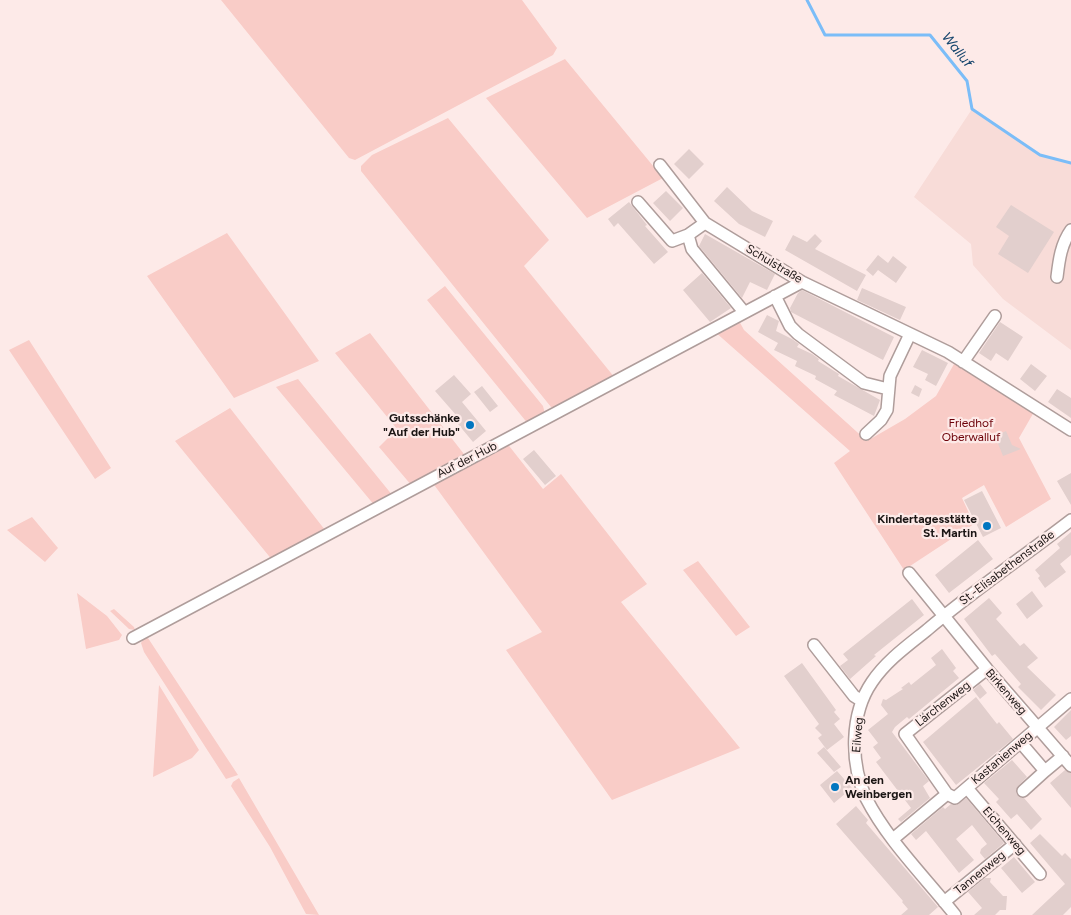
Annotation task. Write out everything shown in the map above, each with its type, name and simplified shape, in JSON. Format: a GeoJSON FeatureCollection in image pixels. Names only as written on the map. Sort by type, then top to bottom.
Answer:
{"type":"FeatureCollection","features":[{"type":"Feature","properties":{"kind":"street","name":"Schulstraße"},"geometry":{"type":"LineString","coordinates":[[660,165],[706,223],[802,282],[963,362],[1071,430]]}},
{"type":"Feature","properties":{"kind":"street"},"geometry":{"type":"LineString","coordinates":[[638,202],[672,241],[688,235],[706,223]]}},
{"type":"Feature","properties":{"kind":"street"},"geometry":{"type":"LineString","coordinates":[[1057,277],[1060,254],[1066,237],[1071,230]]}},
{"type":"Feature","properties":{"kind":"street"},"geometry":{"type":"LineString","coordinates":[[688,235],[692,249],[744,312]]}},
{"type":"Feature","properties":{"kind":"street","name":"Auf der Hub"},"geometry":{"type":"LineString","coordinates":[[133,638],[802,282]]}},
{"type":"Feature","properties":{"kind":"street"},"geometry":{"type":"LineString","coordinates":[[775,296],[790,326],[798,334],[864,383],[888,389]]}},
{"type":"Feature","properties":{"kind":"street"},"geometry":{"type":"LineString","coordinates":[[963,362],[995,316]]}},
{"type":"Feature","properties":{"kind":"street"},"geometry":{"type":"LineString","coordinates":[[866,434],[881,420],[886,410],[890,376],[910,334]]}},
{"type":"Feature","properties":{"kind":"street","name":"St.-Elisabethenstraße"},"geometry":{"type":"LineString","coordinates":[[943,616],[1071,520]]}},
{"type":"Feature","properties":{"kind":"street","name":"Birkenweg"},"geometry":{"type":"LineString","coordinates":[[909,573],[986,669],[1071,766]]}},
{"type":"Feature","properties":{"kind":"street","name":"Eilweg"},"geometry":{"type":"LineString","coordinates":[[943,616],[880,671],[862,701],[856,729],[855,754],[858,777],[878,820],[955,915]]}},
{"type":"Feature","properties":{"kind":"street"},"geometry":{"type":"LineString","coordinates":[[814,645],[854,696],[862,701]]}},
{"type":"Feature","properties":{"kind":"street","name":"Lärchenweg"},"geometry":{"type":"LineString","coordinates":[[947,794],[906,734],[986,669]]}},
{"type":"Feature","properties":{"kind":"street","name":"Kastanienweg"},"geometry":{"type":"LineString","coordinates":[[967,788],[1022,743],[1071,699]]}},
{"type":"Feature","properties":{"kind":"street"},"geometry":{"type":"LineString","coordinates":[[1022,743],[1045,772]]}},
{"type":"Feature","properties":{"kind":"street"},"geometry":{"type":"LineString","coordinates":[[1023,791],[1063,756]]}},
{"type":"Feature","properties":{"kind":"street"},"geometry":{"type":"LineString","coordinates":[[893,839],[947,794],[955,798],[967,788]]}},
{"type":"Feature","properties":{"kind":"street","name":"Eichenweg"},"geometry":{"type":"LineString","coordinates":[[967,788],[1040,874]]}},
{"type":"Feature","properties":{"kind":"street","name":"Tannenweg"},"geometry":{"type":"LineString","coordinates":[[944,902],[1015,844]]}},
{"type":"Feature","properties":{"kind":"shaded area"},"geometry":{"type":"Polygon","coordinates":[[[972,109],[1040,155],[1071,163],[1071,350],[1003,299],[973,265],[971,244],[914,197],[972,109]]]}},
{"type":"Feature","properties":{"kind":"green space"},"geometry":{"type":"Polygon","coordinates":[[[221,0],[522,0],[557,48],[553,55],[355,160],[349,158],[221,0]]]}},
{"type":"Feature","properties":{"kind":"green space"},"geometry":{"type":"Polygon","coordinates":[[[565,59],[663,178],[587,218],[486,98],[565,59]]]}},
{"type":"Feature","properties":{"kind":"green space"},"geometry":{"type":"Polygon","coordinates":[[[448,118],[549,240],[524,266],[615,378],[558,408],[551,407],[361,171],[361,166],[372,155],[448,118]]]}},
{"type":"Feature","properties":{"kind":"green space"},"geometry":{"type":"Polygon","coordinates":[[[227,233],[319,361],[234,398],[147,276],[227,233]]]}},
{"type":"Feature","properties":{"kind":"green space"},"geometry":{"type":"Polygon","coordinates":[[[445,286],[543,406],[545,414],[529,425],[427,300],[445,286]]]}},
{"type":"Feature","properties":{"kind":"green space","name":"Friedhof Oberwalluf"},"geometry":{"type":"Polygon","coordinates":[[[738,319],[744,330],[867,441],[905,419],[936,396],[954,364],[1034,412],[1019,438],[1051,499],[1006,527],[984,485],[962,498],[974,524],[904,570],[834,463],[850,451],[714,331],[738,319]]]}},
{"type":"Feature","properties":{"kind":"green space"},"geometry":{"type":"Polygon","coordinates":[[[370,333],[467,458],[412,486],[379,447],[397,429],[335,353],[370,333]]]}},
{"type":"Feature","properties":{"kind":"green space"},"geometry":{"type":"Polygon","coordinates":[[[29,340],[111,468],[95,479],[9,350],[29,340]]]}},
{"type":"Feature","properties":{"kind":"green space"},"geometry":{"type":"Polygon","coordinates":[[[298,379],[393,496],[375,506],[276,387],[298,379]]]}},
{"type":"Feature","properties":{"kind":"green space"},"geometry":{"type":"Polygon","coordinates":[[[230,408],[325,530],[273,561],[175,441],[230,408]]]}},
{"type":"Feature","properties":{"kind":"green space"},"geometry":{"type":"Polygon","coordinates":[[[506,442],[543,489],[561,474],[647,584],[621,602],[740,748],[612,800],[506,650],[542,632],[432,482],[506,442]]]}},
{"type":"Feature","properties":{"kind":"green space"},"geometry":{"type":"Polygon","coordinates":[[[32,517],[58,548],[45,562],[7,530],[32,517]]]}},
{"type":"Feature","properties":{"kind":"green space"},"geometry":{"type":"Polygon","coordinates":[[[698,561],[750,627],[736,636],[683,570],[698,561]]]}},
{"type":"Feature","properties":{"kind":"green space"},"geometry":{"type":"Polygon","coordinates":[[[77,593],[107,616],[122,635],[119,640],[86,649],[77,593]]]}},
{"type":"Feature","properties":{"kind":"green space"},"geometry":{"type":"Polygon","coordinates":[[[114,609],[135,630],[129,629],[110,611],[114,609]]]}},
{"type":"Feature","properties":{"kind":"green space"},"geometry":{"type":"Polygon","coordinates":[[[146,635],[238,775],[226,779],[144,652],[141,643],[146,635]]]}},
{"type":"Feature","properties":{"kind":"green space"},"geometry":{"type":"Polygon","coordinates":[[[159,685],[199,750],[192,758],[153,777],[159,685]]]}},
{"type":"Feature","properties":{"kind":"green space"},"geometry":{"type":"Polygon","coordinates":[[[239,778],[319,915],[306,914],[270,847],[231,786],[239,778]]]}},
{"type":"Feature","properties":{"kind":"building"},"geometry":{"type":"Polygon","coordinates":[[[689,149],[704,164],[689,179],[674,164],[689,149]]]}},
{"type":"Feature","properties":{"kind":"building"},"geometry":{"type":"Polygon","coordinates":[[[727,187],[752,211],[773,221],[765,237],[739,224],[714,201],[727,187]]]}},
{"type":"Feature","properties":{"kind":"building"},"geometry":{"type":"Polygon","coordinates":[[[666,191],[683,208],[670,221],[653,203],[666,191]]]}},
{"type":"Feature","properties":{"kind":"building"},"geometry":{"type":"Polygon","coordinates":[[[629,202],[647,225],[645,226],[668,252],[654,264],[618,223],[614,227],[608,219],[629,202]]]}},
{"type":"Feature","properties":{"kind":"building"},"geometry":{"type":"Polygon","coordinates":[[[1011,205],[1054,232],[1028,273],[998,254],[1009,236],[996,227],[1011,205]]]}},
{"type":"Feature","properties":{"kind":"building"},"geometry":{"type":"Polygon","coordinates":[[[705,234],[775,274],[767,290],[750,282],[742,298],[699,246],[705,234]]]}},
{"type":"Feature","properties":{"kind":"building"},"geometry":{"type":"Polygon","coordinates":[[[815,234],[822,241],[815,249],[866,275],[857,291],[785,250],[793,235],[807,242],[815,234]]]}},
{"type":"Feature","properties":{"kind":"building"},"geometry":{"type":"Polygon","coordinates":[[[878,255],[888,263],[893,256],[907,267],[896,283],[878,270],[873,276],[866,270],[878,255]]]}},
{"type":"Feature","properties":{"kind":"building"},"geometry":{"type":"Polygon","coordinates":[[[702,273],[731,308],[710,322],[683,290],[702,273]]]}},
{"type":"Feature","properties":{"kind":"building"},"geometry":{"type":"Polygon","coordinates":[[[862,288],[906,307],[900,320],[857,300],[862,288]]]}},
{"type":"Feature","properties":{"kind":"building"},"geometry":{"type":"Polygon","coordinates":[[[802,290],[894,337],[883,360],[791,312],[790,308],[798,293],[802,290]]]}},
{"type":"Feature","properties":{"kind":"building"},"geometry":{"type":"Polygon","coordinates":[[[767,315],[779,321],[776,331],[799,344],[797,347],[812,354],[819,359],[818,361],[839,374],[838,376],[880,400],[874,416],[834,395],[837,391],[815,379],[816,376],[795,366],[797,361],[774,350],[778,343],[758,332],[767,315]]]}},
{"type":"Feature","properties":{"kind":"building"},"geometry":{"type":"Polygon","coordinates":[[[1000,322],[1023,337],[1008,361],[996,353],[991,361],[979,353],[1000,322]]]}},
{"type":"Feature","properties":{"kind":"building"},"geometry":{"type":"Polygon","coordinates":[[[922,350],[948,363],[936,386],[925,380],[928,374],[913,367],[922,350]]]}},
{"type":"Feature","properties":{"kind":"building"},"geometry":{"type":"Polygon","coordinates":[[[1031,364],[1047,376],[1035,391],[1020,379],[1031,364]]]}},
{"type":"Feature","properties":{"kind":"building"},"geometry":{"type":"Polygon","coordinates":[[[454,375],[471,394],[462,402],[486,431],[473,442],[453,418],[456,415],[435,391],[454,375]]]}},
{"type":"Feature","properties":{"kind":"building"},"geometry":{"type":"Polygon","coordinates":[[[915,385],[922,389],[919,397],[911,393],[915,385]]]}},
{"type":"Feature","properties":{"kind":"building"},"geometry":{"type":"Polygon","coordinates":[[[482,386],[498,406],[490,412],[474,392],[482,386]]]}},
{"type":"Feature","properties":{"kind":"building"},"geometry":{"type":"Polygon","coordinates":[[[1057,389],[1071,398],[1071,418],[1048,402],[1057,389]]]}},
{"type":"Feature","properties":{"kind":"building"},"geometry":{"type":"Polygon","coordinates":[[[1006,431],[1012,445],[1021,449],[1003,456],[995,436],[1006,431]]]}},
{"type":"Feature","properties":{"kind":"building"},"geometry":{"type":"Polygon","coordinates":[[[534,450],[556,476],[545,485],[523,459],[534,450]]]}},
{"type":"Feature","properties":{"kind":"building"},"geometry":{"type":"Polygon","coordinates":[[[1071,473],[1071,505],[1057,481],[1071,473]]]}},
{"type":"Feature","properties":{"kind":"building","name":"Kindertagesstätte St. Martin"},"geometry":{"type":"Polygon","coordinates":[[[982,491],[1001,528],[983,537],[964,500],[982,491]]]}},
{"type":"Feature","properties":{"kind":"building"},"geometry":{"type":"Polygon","coordinates":[[[1071,532],[1071,555],[1060,564],[1066,572],[1045,588],[1035,570],[1060,548],[1057,544],[1071,532]]]}},
{"type":"Feature","properties":{"kind":"building"},"geometry":{"type":"Polygon","coordinates":[[[978,540],[993,559],[949,593],[935,575],[978,540]]]}},
{"type":"Feature","properties":{"kind":"building"},"geometry":{"type":"Polygon","coordinates":[[[1032,591],[1043,606],[1027,619],[1016,604],[1032,591]]]}},
{"type":"Feature","properties":{"kind":"building"},"geometry":{"type":"Polygon","coordinates":[[[989,598],[1002,613],[996,619],[1020,646],[1024,643],[1038,658],[1027,667],[1056,695],[1041,710],[1018,687],[1021,684],[995,654],[992,656],[964,619],[989,598]]]}},
{"type":"Feature","properties":{"kind":"building"},"geometry":{"type":"Polygon","coordinates":[[[912,599],[924,615],[874,655],[876,656],[850,679],[840,666],[848,660],[843,654],[912,599]]]}},
{"type":"Feature","properties":{"kind":"building"},"geometry":{"type":"Polygon","coordinates":[[[942,649],[956,668],[953,671],[959,678],[909,719],[907,717],[892,732],[929,781],[923,786],[930,798],[901,822],[898,819],[911,808],[876,762],[881,758],[873,747],[878,743],[868,730],[888,714],[881,705],[883,699],[886,700],[903,689],[901,688],[909,682],[911,685],[936,665],[931,658],[942,649]]]}},
{"type":"Feature","properties":{"kind":"building"},"geometry":{"type":"Polygon","coordinates":[[[802,663],[836,710],[834,712],[840,719],[834,724],[844,737],[827,750],[818,738],[822,735],[815,728],[819,724],[784,676],[802,663]]]}},
{"type":"Feature","properties":{"kind":"building"},"geometry":{"type":"Polygon","coordinates":[[[980,684],[987,693],[980,699],[973,690],[980,684]]]}},
{"type":"Feature","properties":{"kind":"building"},"geometry":{"type":"Polygon","coordinates":[[[976,697],[997,724],[999,722],[1013,739],[956,785],[923,742],[976,697]]]}},
{"type":"Feature","properties":{"kind":"building"},"geometry":{"type":"Polygon","coordinates":[[[1071,710],[1071,736],[1066,740],[1054,727],[1071,710]]]}},
{"type":"Feature","properties":{"kind":"building"},"geometry":{"type":"Polygon","coordinates":[[[824,747],[841,767],[834,772],[817,753],[824,747]]]}},
{"type":"Feature","properties":{"kind":"building"},"geometry":{"type":"Polygon","coordinates":[[[1012,760],[1027,777],[1018,786],[1016,793],[1020,798],[1024,798],[1042,819],[1031,830],[1017,814],[1011,819],[996,802],[999,799],[984,783],[1012,760]]]}},
{"type":"Feature","properties":{"kind":"building"},"geometry":{"type":"Polygon","coordinates":[[[1065,770],[1071,773],[1071,808],[1050,783],[1065,770]]]}},
{"type":"Feature","properties":{"kind":"building"},"geometry":{"type":"Polygon","coordinates":[[[837,771],[852,788],[834,803],[820,785],[837,771]]]}},
{"type":"Feature","properties":{"kind":"building"},"geometry":{"type":"Polygon","coordinates":[[[966,798],[1004,843],[985,859],[980,853],[981,849],[987,844],[972,825],[956,839],[974,860],[959,873],[926,831],[916,840],[911,834],[943,807],[945,809],[951,804],[956,805],[966,798]]]}},
{"type":"Feature","properties":{"kind":"building"},"geometry":{"type":"Polygon","coordinates":[[[856,806],[868,820],[866,823],[938,907],[929,915],[901,915],[908,909],[903,901],[836,824],[856,806]]]}},
{"type":"Feature","properties":{"kind":"building"},"geometry":{"type":"Polygon","coordinates":[[[1040,834],[1062,856],[1065,853],[1071,859],[1071,907],[1063,915],[1032,915],[1065,884],[1030,843],[1040,834]]]}},
{"type":"Feature","properties":{"kind":"building"},"geometry":{"type":"Polygon","coordinates":[[[1014,857],[1035,882],[1022,893],[1001,868],[1014,857]]]}},
{"type":"Feature","properties":{"kind":"building"},"geometry":{"type":"Polygon","coordinates":[[[985,878],[991,878],[990,882],[1003,896],[1007,896],[1006,910],[1000,910],[995,915],[974,915],[982,908],[968,892],[985,878]]]}},
{"type":"Feature","properties":{"kind":"waterway","name":"Walluf"},"geometry":{"type":"LineString","coordinates":[[807,0],[825,35],[930,35],[967,81],[972,109],[1040,155],[1071,163]]}},
{"type":"Feature","properties":{"kind":"place","name":"Gutsschänke \"Auf der Hub\""},"geometry":{"type":"Point","coordinates":[470,425]}},
{"type":"Feature","properties":{"kind":"place","name":"Kindertagesstätte St. Martin"},"geometry":{"type":"Point","coordinates":[987,526]}},
{"type":"Feature","properties":{"kind":"place","name":"An den Weinbergen"},"geometry":{"type":"Point","coordinates":[835,787]}}]}
